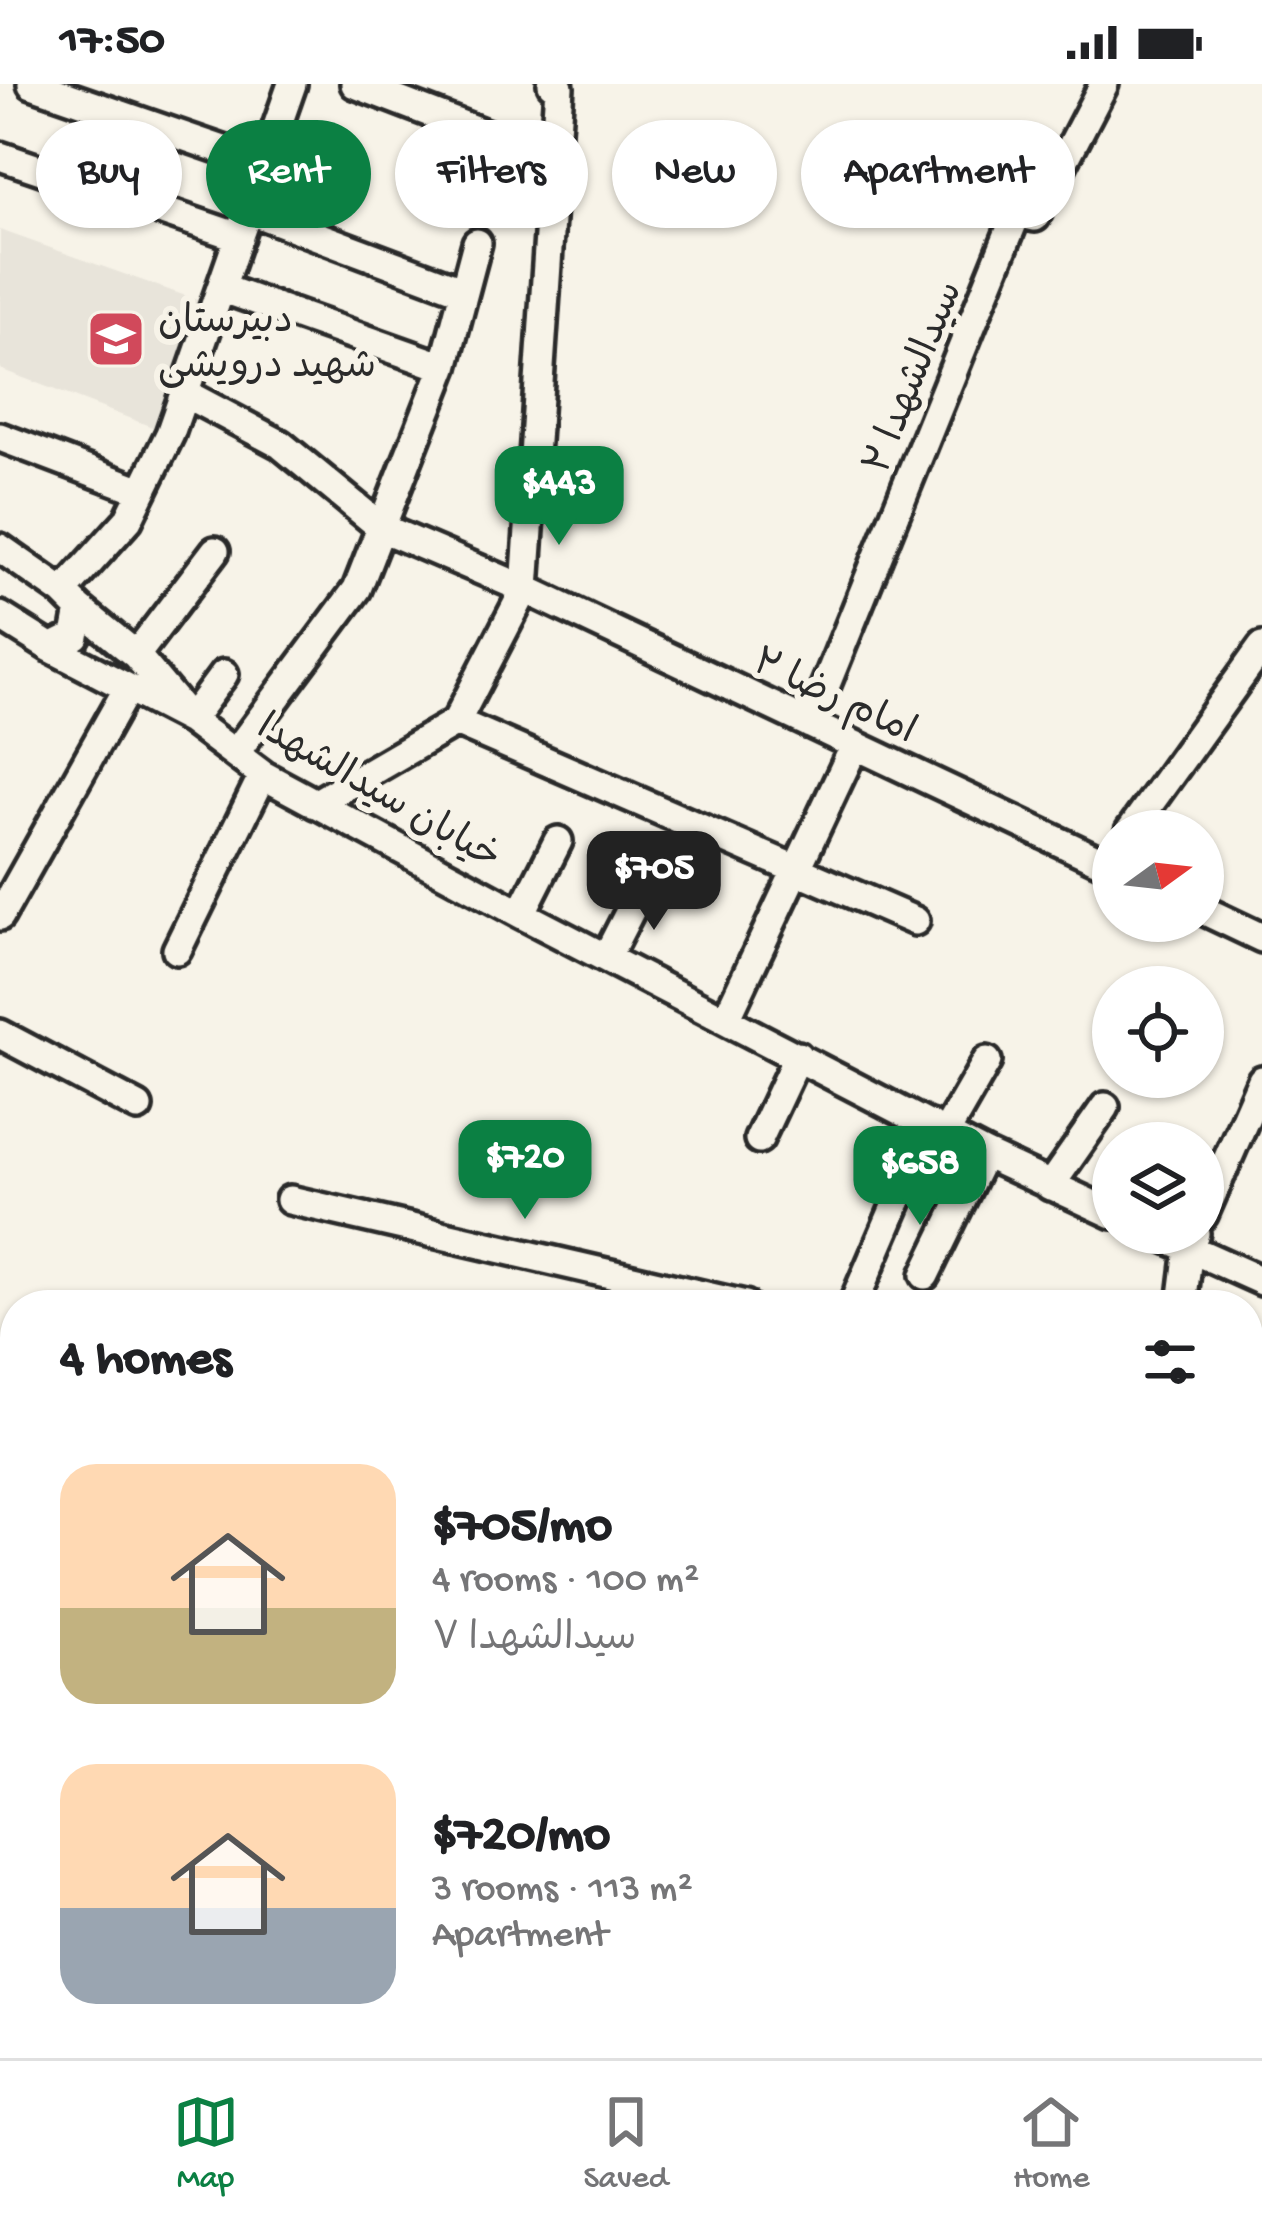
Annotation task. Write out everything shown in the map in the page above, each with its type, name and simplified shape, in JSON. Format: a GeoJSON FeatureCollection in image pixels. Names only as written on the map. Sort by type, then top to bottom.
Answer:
{"type":"FeatureCollection","features":[{"type":"Feature","properties":{"kind":"street"},"geometry":{"type":"LineString","coordinates":[[32,84],[206,144]]}},
{"type":"Feature","properties":{"kind":"street"},"geometry":{"type":"LineString","coordinates":[[279,120],[292,84]]}},
{"type":"Feature","properties":{"kind":"street"},"geometry":{"type":"LineString","coordinates":[[355,84],[449,120]]}},
{"type":"Feature","properties":{"kind":"street"},"geometry":{"type":"LineString","coordinates":[[552,84],[559,87],[556,120]]}},
{"type":"Feature","properties":{"kind":"street","name":"سیدالشهدا ۲"},"geometry":{"type":"LineString","coordinates":[[810,724],[1017,213],[1035,218],[1104,84]]}},
{"type":"Feature","properties":{"kind":"street"},"geometry":{"type":"LineString","coordinates":[[0,156],[206,214]]}},
{"type":"Feature","properties":{"kind":"street"},"geometry":{"type":"LineString","coordinates":[[51,648],[75,636],[71,600],[128,520],[142,491],[184,393],[242,228]]}},
{"type":"Feature","properties":{"kind":"street"},"geometry":{"type":"LineString","coordinates":[[256,228],[464,291]]}},
{"type":"Feature","properties":{"kind":"street"},"geometry":{"type":"LineString","coordinates":[[315,804],[456,722],[525,589],[549,228]]}},
{"type":"Feature","properties":{"kind":"street"},"geometry":{"type":"LineString","coordinates":[[236,752],[357,589],[444,367],[477,244]]}},
{"type":"Feature","properties":{"kind":"street"},"geometry":{"type":"LineString","coordinates":[[221,287],[444,367]]}},
{"type":"Feature","properties":{"kind":"street","name":"امام رضا ۲"},"geometry":{"type":"LineString","coordinates":[[184,393],[280,444],[382,528],[525,589],[1092,853]]}},
{"type":"Feature","properties":{"kind":"street"},"geometry":{"type":"LineString","coordinates":[[0,437],[142,491]]}},
{"type":"Feature","properties":{"kind":"street"},"geometry":{"type":"LineString","coordinates":[[0,548],[136,655],[190,720]]}},
{"type":"Feature","properties":{"kind":"street"},"geometry":{"type":"LineString","coordinates":[[136,655],[214,551]]}},
{"type":"Feature","properties":{"kind":"street"},"geometry":{"type":"LineString","coordinates":[[0,616],[190,720]]}},
{"type":"Feature","properties":{"kind":"street"},"geometry":{"type":"LineString","coordinates":[[1145,810],[1262,647]]}},
{"type":"Feature","properties":{"kind":"street"},"geometry":{"type":"LineString","coordinates":[[190,720],[224,674]]}},
{"type":"Feature","properties":{"kind":"street"},"geometry":{"type":"LineString","coordinates":[[0,916],[128,688]]}},
{"type":"Feature","properties":{"kind":"street","name":"خیابان سیدالشهدا"},"geometry":{"type":"LineString","coordinates":[[190,720],[263,775],[315,804],[937,1130],[1092,1205]]}},
{"type":"Feature","properties":{"kind":"street"},"geometry":{"type":"LineString","coordinates":[[456,722],[915,921]]}},
{"type":"Feature","properties":{"kind":"street"},"geometry":{"type":"LineString","coordinates":[[727,1019],[855,745]]}},
{"type":"Feature","properties":{"kind":"street"},"geometry":{"type":"LineString","coordinates":[[178,950],[263,775]]}},
{"type":"Feature","properties":{"kind":"street"},"geometry":{"type":"LineString","coordinates":[[521,914],[558,841]]}},
{"type":"Feature","properties":{"kind":"street"},"geometry":{"type":"LineString","coordinates":[[606,958],[646,880]]}},
{"type":"Feature","properties":{"kind":"street"},"geometry":{"type":"LineString","coordinates":[[1224,920],[1262,938]]}},
{"type":"Feature","properties":{"kind":"street"},"geometry":{"type":"LineString","coordinates":[[0,1034],[138,1107]]}},
{"type":"Feature","properties":{"kind":"street"},"geometry":{"type":"LineString","coordinates":[[759,1139],[799,1057]]}},
{"type":"Feature","properties":{"kind":"street"},"geometry":{"type":"LineString","coordinates":[[860,1290],[937,1130],[987,1061]]}},
{"type":"Feature","properties":{"kind":"street"},"geometry":{"type":"LineString","coordinates":[[1224,1175],[1253,1120],[1262,1080]]}},
{"type":"Feature","properties":{"kind":"street"},"geometry":{"type":"LineString","coordinates":[[1051,1186],[1105,1107]]}},
{"type":"Feature","properties":{"kind":"street"},"geometry":{"type":"LineString","coordinates":[[925,1275],[984,1154]]}},
{"type":"Feature","properties":{"kind":"street"},"geometry":{"type":"LineString","coordinates":[[290,1200],[680,1290]]}},
{"type":"Feature","properties":{"kind":"street"},"geometry":{"type":"LineString","coordinates":[[1184,1290],[1190,1254]]}},
{"type":"Feature","properties":{"kind":"street"},"geometry":{"type":"LineString","coordinates":[[1215,1254],[1262,1281]]}},
{"type":"Feature","properties":{"kind":"shaded area","name":"دبیرستان شهید درویشی"},"geometry":{"type":"Polygon","coordinates":[[[0,230],[197,300],[155,428],[0,369],[0,230]]]}},
{"type":"Feature","properties":{"kind":"place","name":"دبیرستان شهید درویشی"},"geometry":{"type":"Point","coordinates":[116,339]}}]}
